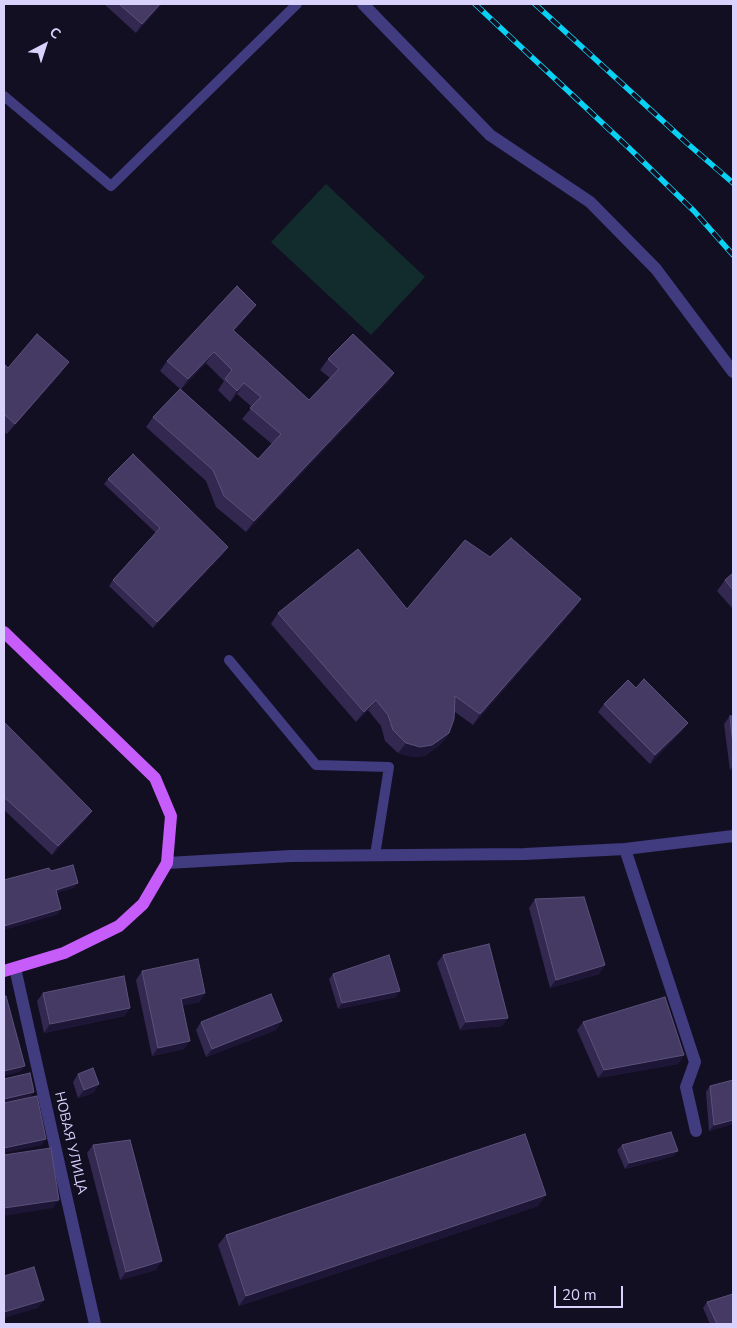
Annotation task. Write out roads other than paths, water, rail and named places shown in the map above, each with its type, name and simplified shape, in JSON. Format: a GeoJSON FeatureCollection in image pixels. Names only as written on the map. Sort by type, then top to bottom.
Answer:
{"type":"FeatureCollection","features":[{"type":"Feature","properties":{"kind":"main road"},"geometry":{"type":"LineString","coordinates":[[4,632],[155,778],[171,816],[167,863],[143,904],[119,926],[64,953],[9,970]]}},
{"type":"Feature","properties":{"kind":"street"},"geometry":{"type":"LineString","coordinates":[[363,4],[490,135],[590,202],[656,269],[733,372]]}},
{"type":"Feature","properties":{"kind":"street"},"geometry":{"type":"LineString","coordinates":[[167,863],[291,856],[524,854],[624,849],[733,836]]}},
{"type":"Feature","properties":{"kind":"street"},"geometry":{"type":"LineString","coordinates":[[624,849],[695,1062],[686,1087],[696,1131]]}},
{"type":"Feature","properties":{"kind":"street","name":"НОВАЯ УЛИЦА"},"geometry":{"type":"LineString","coordinates":[[9,970],[95,1324]]}},
{"type":"Feature","properties":{"kind":"lane"},"geometry":{"type":"LineString","coordinates":[[4,96],[111,186],[297,4]]}},
{"type":"Feature","properties":{"kind":"lane"},"geometry":{"type":"LineString","coordinates":[[229,660],[316,765],[388,767],[375,855]]}},
{"type":"Feature","properties":{"kind":"railway"},"geometry":{"type":"LineString","coordinates":[[475,4],[694,211],[733,255]]}},
{"type":"Feature","properties":{"kind":"railway"},"geometry":{"type":"LineString","coordinates":[[535,4],[733,183]]}}]}
